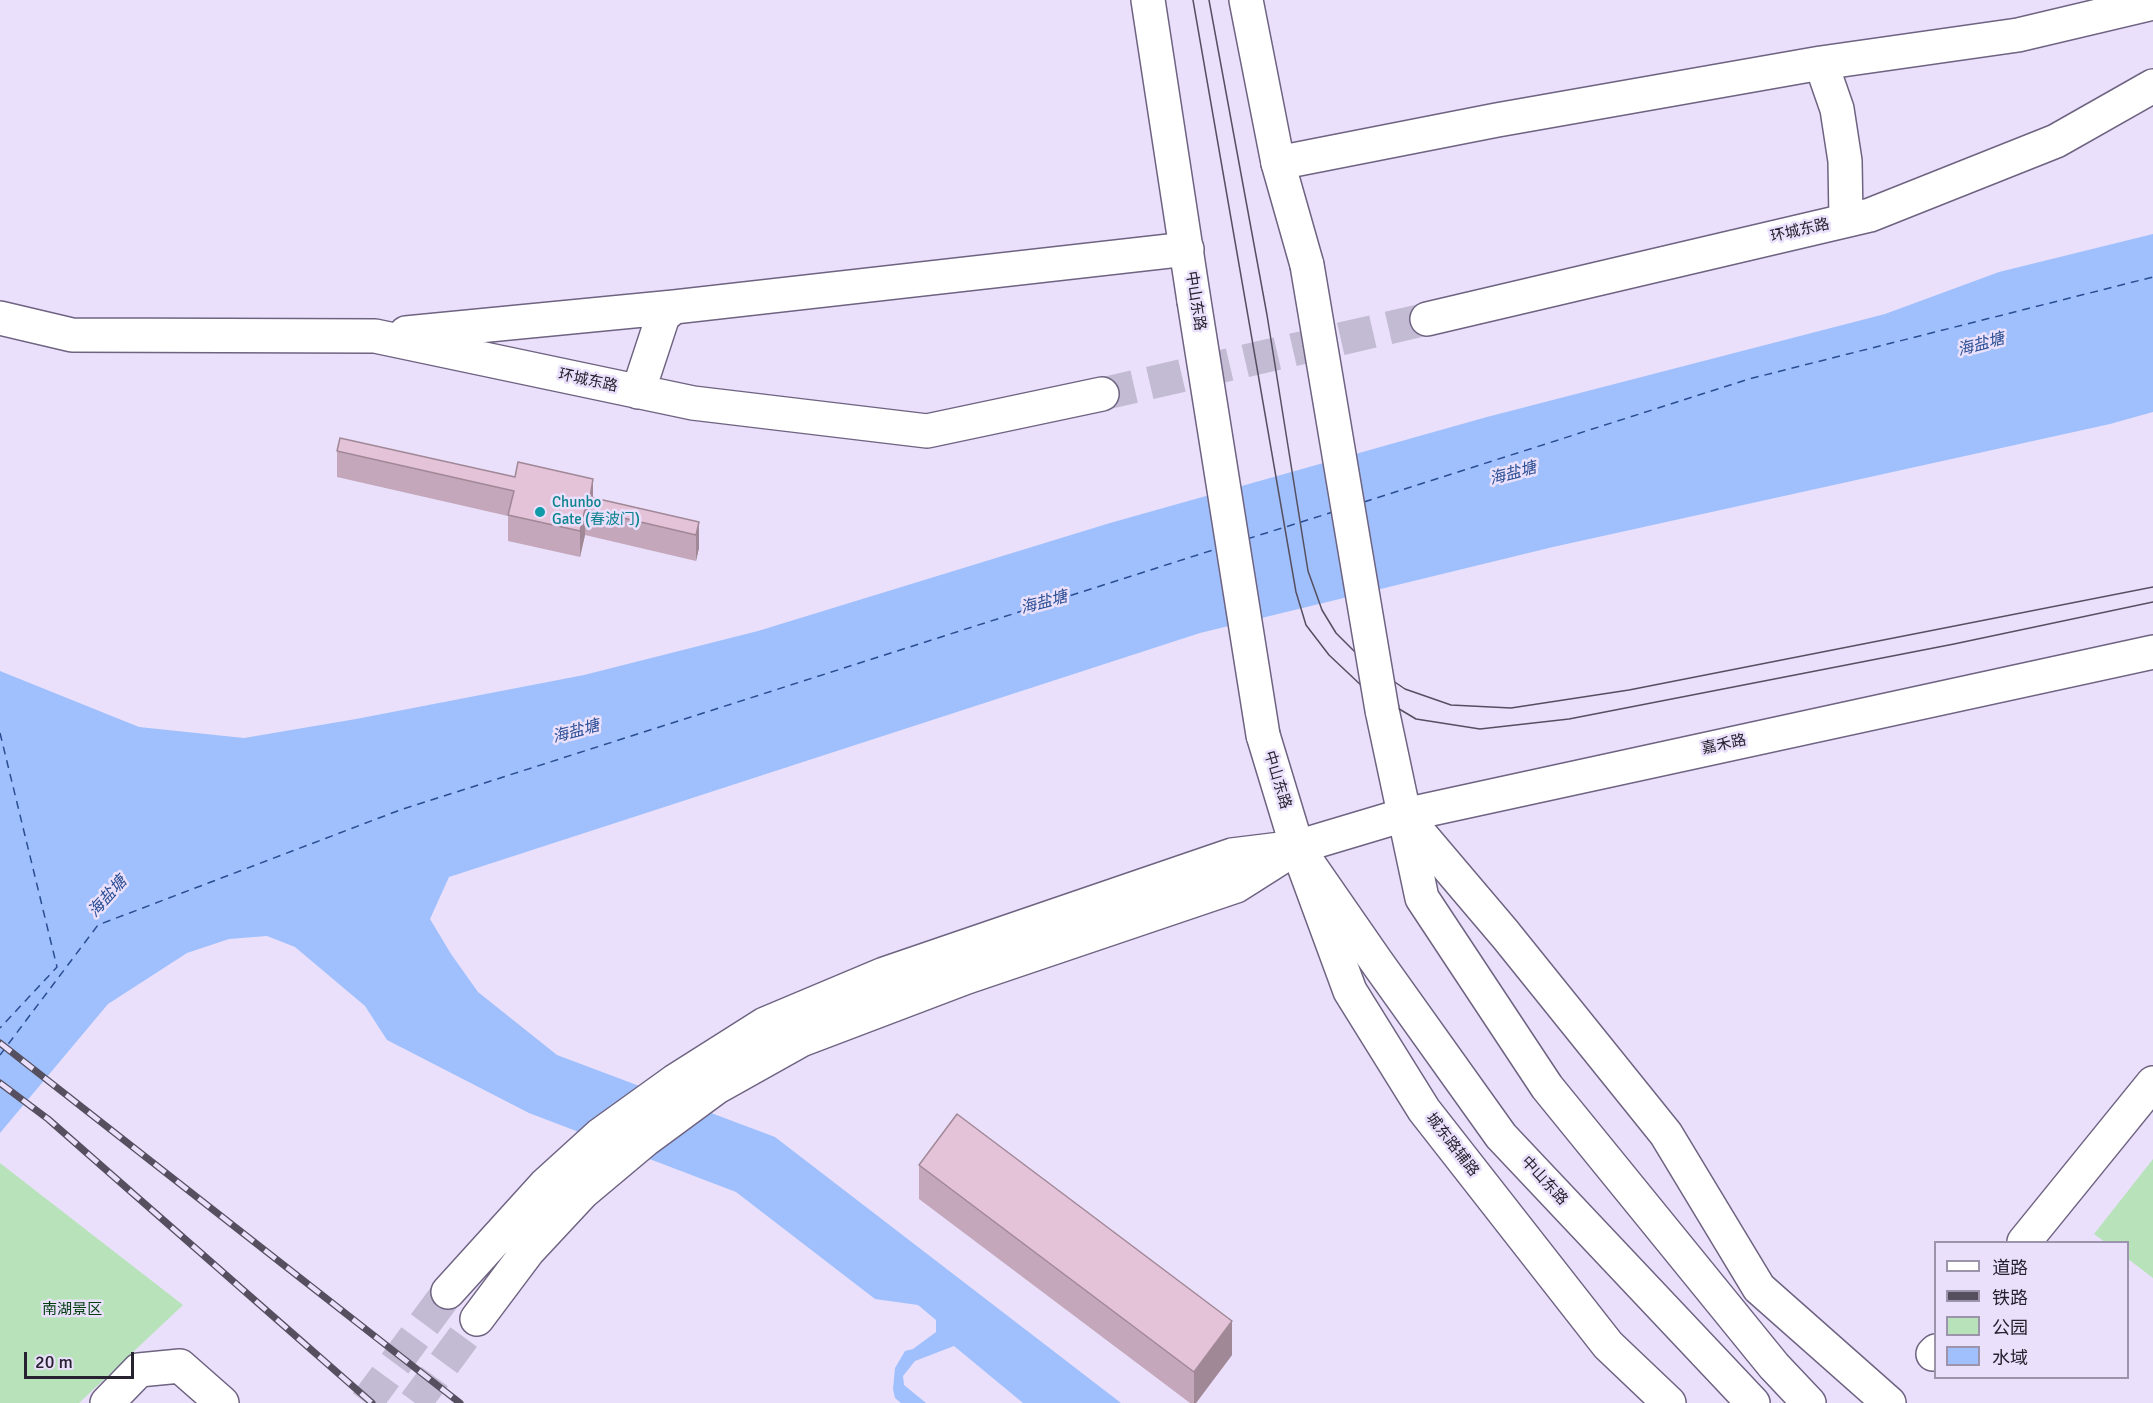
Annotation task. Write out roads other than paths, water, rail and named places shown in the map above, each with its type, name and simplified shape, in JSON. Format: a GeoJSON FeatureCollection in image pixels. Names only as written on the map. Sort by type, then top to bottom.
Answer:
{"type":"FeatureCollection","features":[{"type":"Feature","properties":{"kind":"street","name":"中山东路"},"geometry":{"type":"LineString","coordinates":[[1148,0],[1263,735],[1297,847],[1501,1136],[1754,1403]]}},
{"type":"Feature","properties":{"kind":"street"},"geometry":{"type":"LineString","coordinates":[[1246,0],[1278,163],[1307,266],[1382,710],[1422,898],[1547,1087],[1774,1366],[1809,1403]]}},
{"type":"Feature","properties":{"kind":"street"},"geometry":{"type":"LineString","coordinates":[[1278,163],[1497,120],[1821,63],[2018,35],[2153,3]]}},
{"type":"Feature","properties":{"kind":"street"},"geometry":{"type":"LineString","coordinates":[[1821,63],[1838,109],[1845,161],[1846,220]]}},
{"type":"Feature","properties":{"kind":"street","name":"环城东路"},"geometry":{"type":"LineString","coordinates":[[1427,320],[1869,215],[2056,141],[2153,86]]}},
{"type":"Feature","properties":{"kind":"street"},"geometry":{"type":"LineString","coordinates":[[375,336],[674,307],[1187,249]]}},
{"type":"Feature","properties":{"kind":"street"},"geometry":{"type":"LineString","coordinates":[[638,392],[663,316],[674,307]]}},
{"type":"Feature","properties":{"kind":"street","name":"环城东路"},"geometry":{"type":"LineString","coordinates":[[0,318],[72,335],[375,336],[693,403],[927,431],[1102,394]]}},
{"type":"Feature","properties":{"kind":"street","name":"嘉禾路"},"geometry":{"type":"LineString","coordinates":[[1297,847],[1404,815],[2153,652]]}},
{"type":"Feature","properties":{"kind":"street"},"geometry":{"type":"LineString","coordinates":[[1404,815],[1505,934],[1666,1134],[1759,1288],[1889,1403]]}},
{"type":"Feature","properties":{"kind":"street"},"geometry":{"type":"LineString","coordinates":[[448,1292],[545,1185],[600,1135],[675,1082],[765,1024],[884,974],[1232,855],[1297,847]]}},
{"type":"Feature","properties":{"kind":"street"},"geometry":{"type":"LineString","coordinates":[[477,1319],[528,1251],[583,1192],[645,1140],[717,1087],[812,1036],[967,977],[1236,886],[1297,847]]}},
{"type":"Feature","properties":{"kind":"street","name":"城东路辅路"},"geometry":{"type":"LineString","coordinates":[[1297,847],[1350,992],[1424,1110],[1608,1345],[1669,1403]]}},
{"type":"Feature","properties":{"kind":"street"},"geometry":{"type":"LineString","coordinates":[[2025,1241],[2153,1083]]}},
{"type":"Feature","properties":{"kind":"street"},"geometry":{"type":"LineString","coordinates":[[107,1403],[139,1370],[180,1366],[222,1403]]}},
{"type":"Feature","properties":{"kind":"water","name":"海盐塘"},"geometry":{"type":"Polygon","coordinates":[[[2153,234],[2153,412],[2110,424],[1553,547],[1200,633],[449,877],[430,919],[451,954],[478,992],[557,1055],[775,1137],[1121,1403],[1023,1403],[954,1346],[915,1361],[903,1376],[904,1385],[926,1403],[901,1403],[895,1398],[893,1389],[895,1368],[905,1351],[913,1349],[936,1332],[936,1320],[918,1305],[875,1299],[736,1192],[529,1113],[387,1040],[365,1006],[295,947],[267,936],[229,939],[187,953],[108,1004],[0,1133],[0,671],[139,727],[244,738],[584,675],[758,631],[1110,523],[1487,417],[1885,314],[1999,272],[2153,234]]]}},
{"type":"Feature","properties":{"kind":"tunnel"},"geometry":{"type":"LineString","coordinates":[[1102,394],[1427,319]]}},
{"type":"Feature","properties":{"kind":"tunnel"},"geometry":{"type":"LineString","coordinates":[[366,1403],[448,1292]]}},
{"type":"Feature","properties":{"kind":"tunnel"},"geometry":{"type":"LineString","coordinates":[[415,1403],[477,1319]]}},
{"type":"Feature","properties":{"kind":"tram line"},"geometry":{"type":"LineString","coordinates":[[1193,0],[1296,592],[1306,625],[1329,655],[1364,688],[1416,719],[1480,729],[1569,719],[1954,644],[2153,602]]}},
{"type":"Feature","properties":{"kind":"tram line"},"geometry":{"type":"LineString","coordinates":[[1209,0],[1267,315],[1308,571],[1322,610],[1336,633],[1364,661],[1405,689],[1451,705],[1511,708],[1629,690],[2153,587]]}},
{"type":"Feature","properties":{"kind":"railway"},"geometry":{"type":"LineString","coordinates":[[0,1043],[460,1403]]}},
{"type":"Feature","properties":{"kind":"railway"},"geometry":{"type":"LineString","coordinates":[[0,1083],[48,1119],[372,1403]]}},
{"type":"Feature","properties":{"kind":"place","name":"Chunbo Gate (春波门)"},"geometry":{"type":"Point","coordinates":[540,512]}},
{"type":"Feature","properties":{"kind":"park label","name":"南湖景区"},"geometry":{"type":"Point","coordinates":[72,1310]}}]}
